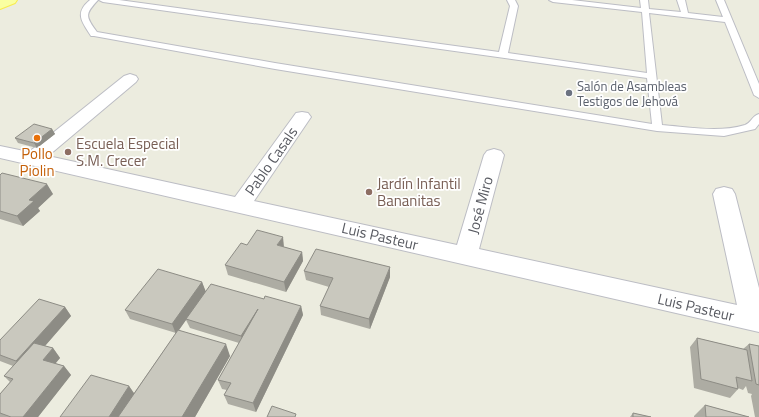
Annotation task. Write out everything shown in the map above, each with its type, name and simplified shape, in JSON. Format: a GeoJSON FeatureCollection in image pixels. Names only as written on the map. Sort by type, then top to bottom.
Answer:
{"type":"FeatureCollection","features":[{"type":"Feature","properties":{"kind":"main road"},"geometry":{"type":"LineString","coordinates":[[0,5],[10,0]]}},
{"type":"Feature","properties":{"kind":"street"},"geometry":{"type":"LineString","coordinates":[[33,159],[130,80]]}},
{"type":"Feature","properties":{"kind":"street","name":"Pablo Casals"},"geometry":{"type":"LineString","coordinates":[[240,205],[302,117]]}},
{"type":"Feature","properties":{"kind":"street","name":"Luis Pasteur"},"geometry":{"type":"LineString","coordinates":[[0,152],[756,320]]}},
{"type":"Feature","properties":{"kind":"street","name":"José Miro"},"geometry":{"type":"LineString","coordinates":[[466,256],[494,155]]}},
{"type":"Feature","properties":{"kind":"street"},"geometry":{"type":"LineString","coordinates":[[724,194],[756,320]]}},
{"type":"Feature","properties":{"kind":"lane"},"geometry":{"type":"LineString","coordinates":[[94,0],[85,6],[83,14],[86,23],[94,34],[275,66],[657,128],[724,133],[751,127],[759,117]]}},
{"type":"Feature","properties":{"kind":"lane"},"geometry":{"type":"LineString","coordinates":[[103,0],[652,76]]}},
{"type":"Feature","properties":{"kind":"lane"},"geometry":{"type":"LineString","coordinates":[[503,55],[514,6],[511,0]]}},
{"type":"Feature","properties":{"kind":"lane"},"geometry":{"type":"LineString","coordinates":[[558,0],[603,3],[728,20]]}},
{"type":"Feature","properties":{"kind":"lane"},"geometry":{"type":"LineString","coordinates":[[644,0],[657,128]]}},
{"type":"Feature","properties":{"kind":"lane"},"geometry":{"type":"LineString","coordinates":[[681,0],[685,14]]}},
{"type":"Feature","properties":{"kind":"lane"},"geometry":{"type":"LineString","coordinates":[[720,0],[759,96]]}},
{"type":"Feature","properties":{"kind":"building"},"geometry":{"type":"Polygon","coordinates":[[[34,124],[52,129],[34,143],[15,138],[34,124]]]}},
{"type":"Feature","properties":{"kind":"building"},"geometry":{"type":"Polygon","coordinates":[[[2,173],[47,184],[29,200],[34,201],[17,216],[0,211],[0,175],[2,173]]]}},
{"type":"Feature","properties":{"kind":"building"},"geometry":{"type":"Polygon","coordinates":[[[257,230],[283,237],[277,245],[302,252],[284,282],[225,265],[241,243],[247,245],[257,230]]]}},
{"type":"Feature","properties":{"kind":"building"},"geometry":{"type":"Polygon","coordinates":[[[316,249],[390,267],[369,319],[320,306],[333,278],[304,271],[316,249]]]}},
{"type":"Feature","properties":{"kind":"building"},"geometry":{"type":"Polygon","coordinates":[[[158,269],[202,282],[172,324],[125,310],[158,269]]]}},
{"type":"Feature","properties":{"kind":"building"},"geometry":{"type":"Polygon","coordinates":[[[211,284],[264,299],[265,296],[301,306],[253,403],[224,395],[231,383],[218,380],[258,309],[241,336],[186,319],[211,284]]]}},
{"type":"Feature","properties":{"kind":"building"},"geometry":{"type":"Polygon","coordinates":[[[39,299],[65,307],[16,361],[0,355],[0,340],[39,299]]]}},
{"type":"Feature","properties":{"kind":"building"},"geometry":{"type":"Polygon","coordinates":[[[178,330],[226,344],[182,417],[118,417],[178,330]]]}},
{"type":"Feature","properties":{"kind":"building"},"geometry":{"type":"Polygon","coordinates":[[[697,338],[747,350],[752,381],[736,377],[738,389],[701,379],[697,338]]]}},
{"type":"Feature","properties":{"kind":"building"},"geometry":{"type":"Polygon","coordinates":[[[34,343],[53,348],[43,360],[64,366],[23,417],[11,417],[0,413],[0,394],[13,379],[4,376],[34,343]]]}},
{"type":"Feature","properties":{"kind":"building"},"geometry":{"type":"Polygon","coordinates":[[[749,344],[759,346],[759,385],[756,384],[749,344]]]}},
{"type":"Feature","properties":{"kind":"building"},"geometry":{"type":"Polygon","coordinates":[[[91,375],[129,386],[109,417],[60,417],[91,375]]]}},
{"type":"Feature","properties":{"kind":"building"},"geometry":{"type":"Polygon","coordinates":[[[705,405],[749,417],[706,417],[705,405]]]}},
{"type":"Feature","properties":{"kind":"building"},"geometry":{"type":"Polygon","coordinates":[[[272,406],[296,414],[295,417],[267,417],[272,406]]]}},
{"type":"Feature","properties":{"kind":"building"},"geometry":{"type":"Polygon","coordinates":[[[633,413],[651,417],[633,417],[633,413]]]}},
{"type":"Feature","properties":{"kind":"place","name":"Salón de Asambleas Testigos de Jehová"},"geometry":{"type":"Point","coordinates":[569,93]}},
{"type":"Feature","properties":{"kind":"place","name":"Pollo Piolin"},"geometry":{"type":"Point","coordinates":[37,138]}},
{"type":"Feature","properties":{"kind":"place","name":"Escuela Especial S.M. Crecer"},"geometry":{"type":"Point","coordinates":[68,152]}},
{"type":"Feature","properties":{"kind":"place","name":"Jardín Infantil Bananitas"},"geometry":{"type":"Point","coordinates":[369,192]}}]}
